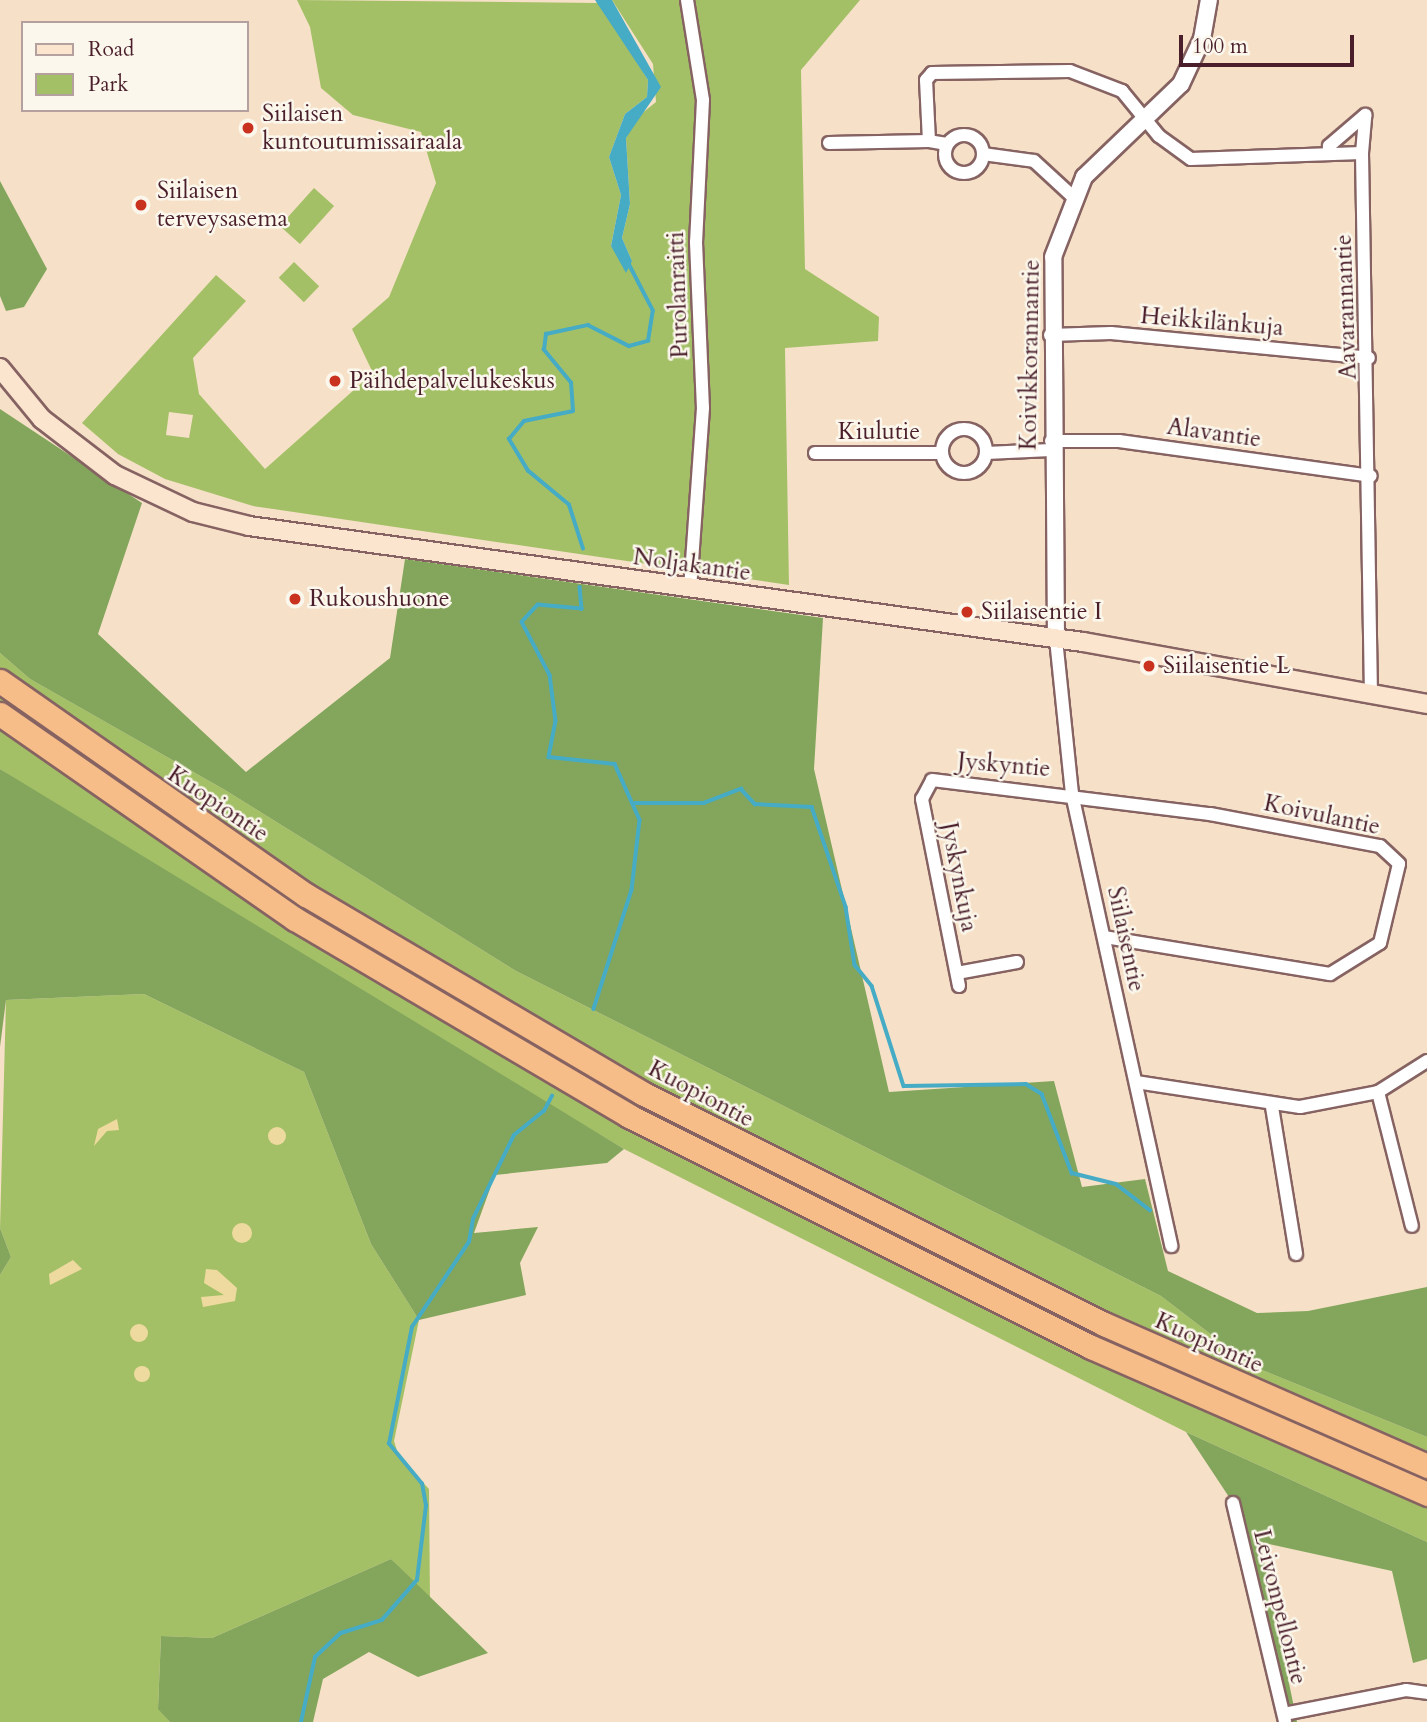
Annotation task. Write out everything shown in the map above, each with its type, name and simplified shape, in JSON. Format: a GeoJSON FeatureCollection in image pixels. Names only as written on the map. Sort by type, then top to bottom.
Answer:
{"type":"FeatureCollection","features":[{"type":"Feature","properties":{"kind":"highway","name":"Kuopiontie"},"geometry":{"type":"LineString","coordinates":[[0,681],[306,895],[642,1093],[1104,1324],[1427,1466]]}},
{"type":"Feature","properties":{"kind":"highway"},"geometry":{"type":"LineString","coordinates":[[0,715],[295,919],[629,1116],[1091,1347],[1427,1494]]}},
{"type":"Feature","properties":{"kind":"main road","name":"Noljakantie"},"geometry":{"type":"LineString","coordinates":[[0,368],[83,455],[193,512],[411,552],[1056,639],[1427,704]]}},
{"type":"Feature","properties":{"kind":"street","name":"Purolanraitti"},"geometry":{"type":"LineString","coordinates":[[687,0],[703,100],[696,242],[703,408],[690,589]]}},
{"type":"Feature","properties":{"kind":"street","name":"Koivikkorannantie"},"geometry":{"type":"LineString","coordinates":[[1056,639],[1050,335],[1053,257],[1072,196],[1103,155],[1146,119],[1193,63],[1209,0]]}},
{"type":"Feature","properties":{"kind":"street"},"geometry":{"type":"LineString","coordinates":[[929,141],[926,80],[941,70],[1070,71],[1112,84],[1191,159],[1362,153]]}},
{"type":"Feature","properties":{"kind":"street","name":"Aavarannantie"},"geometry":{"type":"LineString","coordinates":[[1329,154],[1329,146],[1365,115],[1362,153],[1371,476],[1371,693]]}},
{"type":"Feature","properties":{"kind":"street"},"geometry":{"type":"LineString","coordinates":[[829,143],[929,141],[947,144],[965,135],[978,141],[983,154]]}},
{"type":"Feature","properties":{"kind":"street"},"geometry":{"type":"LineString","coordinates":[[947,144],[945,158],[958,173],[972,172],[983,154]]}},
{"type":"Feature","properties":{"kind":"street"},"geometry":{"type":"LineString","coordinates":[[983,154],[1034,161],[1072,196]]}},
{"type":"Feature","properties":{"kind":"street","name":"Heikkilänkuja"},"geometry":{"type":"LineString","coordinates":[[1050,335],[1111,334],[1369,358]]}},
{"type":"Feature","properties":{"kind":"street"},"geometry":{"type":"LineString","coordinates":[[961,430],[980,438],[986,453],[977,468],[962,473],[948,466],[942,453],[945,440],[961,430]]}},
{"type":"Feature","properties":{"kind":"street","name":"Alavantie"},"geometry":{"type":"LineString","coordinates":[[1051,445],[1119,441],[1371,476]]}},
{"type":"Feature","properties":{"kind":"street"},"geometry":{"type":"LineString","coordinates":[[986,453],[1051,445]]}},
{"type":"Feature","properties":{"kind":"street","name":"Kiulutie"},"geometry":{"type":"LineString","coordinates":[[815,453],[942,453]]}},
{"type":"Feature","properties":{"kind":"street","name":"Siilaisentie"},"geometry":{"type":"LineString","coordinates":[[1056,639],[1072,794],[1171,1246]]}},
{"type":"Feature","properties":{"kind":"street","name":"Jyskyntie"},"geometry":{"type":"LineString","coordinates":[[932,780],[1072,794]]}},
{"type":"Feature","properties":{"kind":"street","name":"Jyskynkuja"},"geometry":{"type":"LineString","coordinates":[[932,780],[922,799],[958,979],[1017,962]]}},
{"type":"Feature","properties":{"kind":"street","name":"Koivulantie"},"geometry":{"type":"LineString","coordinates":[[1072,794],[1380,846],[1399,864],[1380,943],[1330,974],[1105,937]]}},
{"type":"Feature","properties":{"kind":"street"},"geometry":{"type":"LineString","coordinates":[[1136,1082],[1272,1107],[1378,1092],[1427,1061]]}},
{"type":"Feature","properties":{"kind":"street"},"geometry":{"type":"LineString","coordinates":[[1378,1092],[1412,1226]]}},
{"type":"Feature","properties":{"kind":"street"},"geometry":{"type":"LineString","coordinates":[[1272,1107],[1296,1254]]}},
{"type":"Feature","properties":{"kind":"street","name":"Leivonpellontie"},"geometry":{"type":"LineString","coordinates":[[1233,1503],[1284,1718]]}},
{"type":"Feature","properties":{"kind":"street"},"geometry":{"type":"LineString","coordinates":[[1284,1718],[1406,1690],[1427,1693]]}},
{"type":"Feature","properties":{"kind":"green space"},"geometry":{"type":"Polygon","coordinates":[[[297,0],[600,3],[648,80],[647,97],[625,114],[609,157],[621,195],[611,246],[632,261],[622,238],[630,204],[626,138],[635,119],[656,102],[653,64],[612,0],[860,0],[801,70],[805,269],[879,317],[878,341],[785,348],[789,585],[253,506],[165,479],[118,454],[82,423],[216,275],[246,301],[193,358],[199,394],[265,469],[373,373],[352,329],[389,297],[436,183],[421,132],[353,115],[321,88],[310,27],[297,0]],[[169,412],[166,435],[189,438],[193,415],[169,412]]]}},
{"type":"Feature","properties":{"kind":"green space"},"geometry":{"type":"Polygon","coordinates":[[[0,181],[47,269],[24,307],[6,311],[0,296],[0,181]]]}},
{"type":"Feature","properties":{"kind":"green space"},"geometry":{"type":"Polygon","coordinates":[[[314,188],[334,206],[300,244],[280,226],[314,188]]]}},
{"type":"Feature","properties":{"kind":"green space"},"geometry":{"type":"Polygon","coordinates":[[[294,262],[319,286],[304,302],[279,278],[294,262]]]}},
{"type":"Feature","properties":{"kind":"green space"},"geometry":{"type":"Polygon","coordinates":[[[0,409],[142,503],[98,634],[246,772],[390,658],[405,559],[823,618],[814,769],[889,1092],[1054,1081],[1082,1187],[1145,1179],[1168,1271],[1257,1313],[1308,1311],[1427,1287],[1427,1437],[1252,1366],[1161,1296],[516,971],[225,790],[30,679],[0,653],[0,409]]]}},
{"type":"Feature","properties":{"kind":"green space"},"geometry":{"type":"Polygon","coordinates":[[[0,653],[30,679],[225,790],[516,971],[1161,1296],[1252,1366],[1427,1437],[1427,1542],[1186,1432],[624,1149],[168,877],[0,769],[0,653]]]}},
{"type":"Feature","properties":{"kind":"green space"},"geometry":{"type":"Polygon","coordinates":[[[0,769],[624,1149],[607,1163],[495,1175],[474,1233],[538,1227],[520,1263],[526,1295],[419,1320],[371,1244],[304,1072],[144,994],[6,1000],[0,1047],[0,769]]]}},
{"type":"Feature","properties":{"kind":"green space"},"geometry":{"type":"Polygon","coordinates":[[[144,994],[304,1072],[371,1244],[419,1320],[394,1441],[399,1457],[429,1489],[430,1600],[391,1559],[212,1638],[161,1636],[158,1708],[170,1722],[0,1722],[0,1275],[11,1257],[0,1228],[6,1000],[144,994]]]}},
{"type":"Feature","properties":{"kind":"green space"},"geometry":{"type":"Polygon","coordinates":[[[0,1228],[11,1257],[0,1275],[0,1228]]]}},
{"type":"Feature","properties":{"kind":"green space"},"geometry":{"type":"Polygon","coordinates":[[[1186,1432],[1427,1542],[1427,1659],[1413,1663],[1392,1571],[1260,1542],[1297,1722],[1285,1722],[1233,1503],[1186,1432]]]}},
{"type":"Feature","properties":{"kind":"green space"},"geometry":{"type":"Polygon","coordinates":[[[391,1559],[488,1653],[418,1677],[369,1652],[323,1679],[313,1722],[170,1722],[158,1709],[161,1636],[212,1638],[391,1559]]]}},
{"type":"Feature","properties":{"kind":"sand"},"geometry":{"type":"Polygon","coordinates":[[[117,1119],[119,1130],[107,1131],[94,1146],[98,1129],[117,1119]]]}},
{"type":"Feature","properties":{"kind":"sand"},"geometry":{"type":"Polygon","coordinates":[[[277,1127],[283,1130],[286,1136],[283,1142],[277,1145],[271,1142],[268,1136],[271,1130],[277,1127]]]}},
{"type":"Feature","properties":{"kind":"sand"},"geometry":{"type":"Polygon","coordinates":[[[242,1223],[249,1226],[252,1233],[249,1240],[242,1243],[235,1240],[232,1233],[235,1226],[242,1223]]]}},
{"type":"Feature","properties":{"kind":"sand"},"geometry":{"type":"Polygon","coordinates":[[[73,1260],[82,1269],[50,1285],[49,1274],[73,1260]]]}},
{"type":"Feature","properties":{"kind":"sand"},"geometry":{"type":"Polygon","coordinates":[[[206,1269],[217,1270],[237,1288],[235,1301],[203,1307],[201,1297],[224,1295],[204,1283],[206,1269]]]}},
{"type":"Feature","properties":{"kind":"sand"},"geometry":{"type":"Polygon","coordinates":[[[139,1324],[145,1327],[148,1333],[145,1339],[139,1342],[133,1339],[130,1333],[133,1327],[139,1324]]]}},
{"type":"Feature","properties":{"kind":"sand"},"geometry":{"type":"Polygon","coordinates":[[[142,1366],[150,1374],[142,1382],[134,1374],[142,1366]]]}},
{"type":"Feature","properties":{"kind":"water"},"geometry":{"type":"Polygon","coordinates":[[[595,0],[612,0],[661,87],[626,138],[630,204],[622,238],[632,261],[626,273],[611,246],[621,195],[609,157],[625,114],[647,97],[648,80],[595,0]]]}},
{"type":"Feature","properties":{"kind":"waterway"},"geometry":{"type":"LineString","coordinates":[[583,549],[569,505],[528,471],[509,439],[524,421],[573,411],[571,383],[544,350],[546,334],[588,325],[629,346],[648,341],[653,311],[627,261]]}},
{"type":"Feature","properties":{"kind":"waterway"},"geometry":{"type":"LineString","coordinates":[[580,587],[582,609],[538,605],[522,622],[550,675],[556,721],[549,757],[615,764],[640,820],[632,890],[594,1009]]}},
{"type":"Feature","properties":{"kind":"waterway"},"geometry":{"type":"LineString","coordinates":[[635,803],[704,803],[741,789],[755,804],[812,807],[846,907],[855,965],[872,986],[904,1086],[1026,1084],[1042,1094],[1072,1173],[1116,1184],[1150,1210]]}},
{"type":"Feature","properties":{"kind":"waterway"},"geometry":{"type":"LineString","coordinates":[[301,1722],[315,1657],[341,1633],[382,1620],[417,1580],[426,1506],[422,1484],[389,1444],[412,1327],[469,1242],[473,1219],[514,1135],[544,1111],[552,1096]]}},
{"type":"Feature","properties":{"kind":"place","name":"Siilaisen kuntoutumissairaala"},"geometry":{"type":"Point","coordinates":[248,128]}},
{"type":"Feature","properties":{"kind":"place","name":"Siilaisen terveysasema"},"geometry":{"type":"Point","coordinates":[141,205]}},
{"type":"Feature","properties":{"kind":"place","name":"Päihdepalvelukeskus"},"geometry":{"type":"Point","coordinates":[335,381]}},
{"type":"Feature","properties":{"kind":"place","name":"Rukoushuone"},"geometry":{"type":"Point","coordinates":[295,599]}},
{"type":"Feature","properties":{"kind":"place","name":"Siilaisentie I"},"geometry":{"type":"Point","coordinates":[967,612]}},
{"type":"Feature","properties":{"kind":"place","name":"Siilaisentie L"},"geometry":{"type":"Point","coordinates":[1149,666]}}]}
